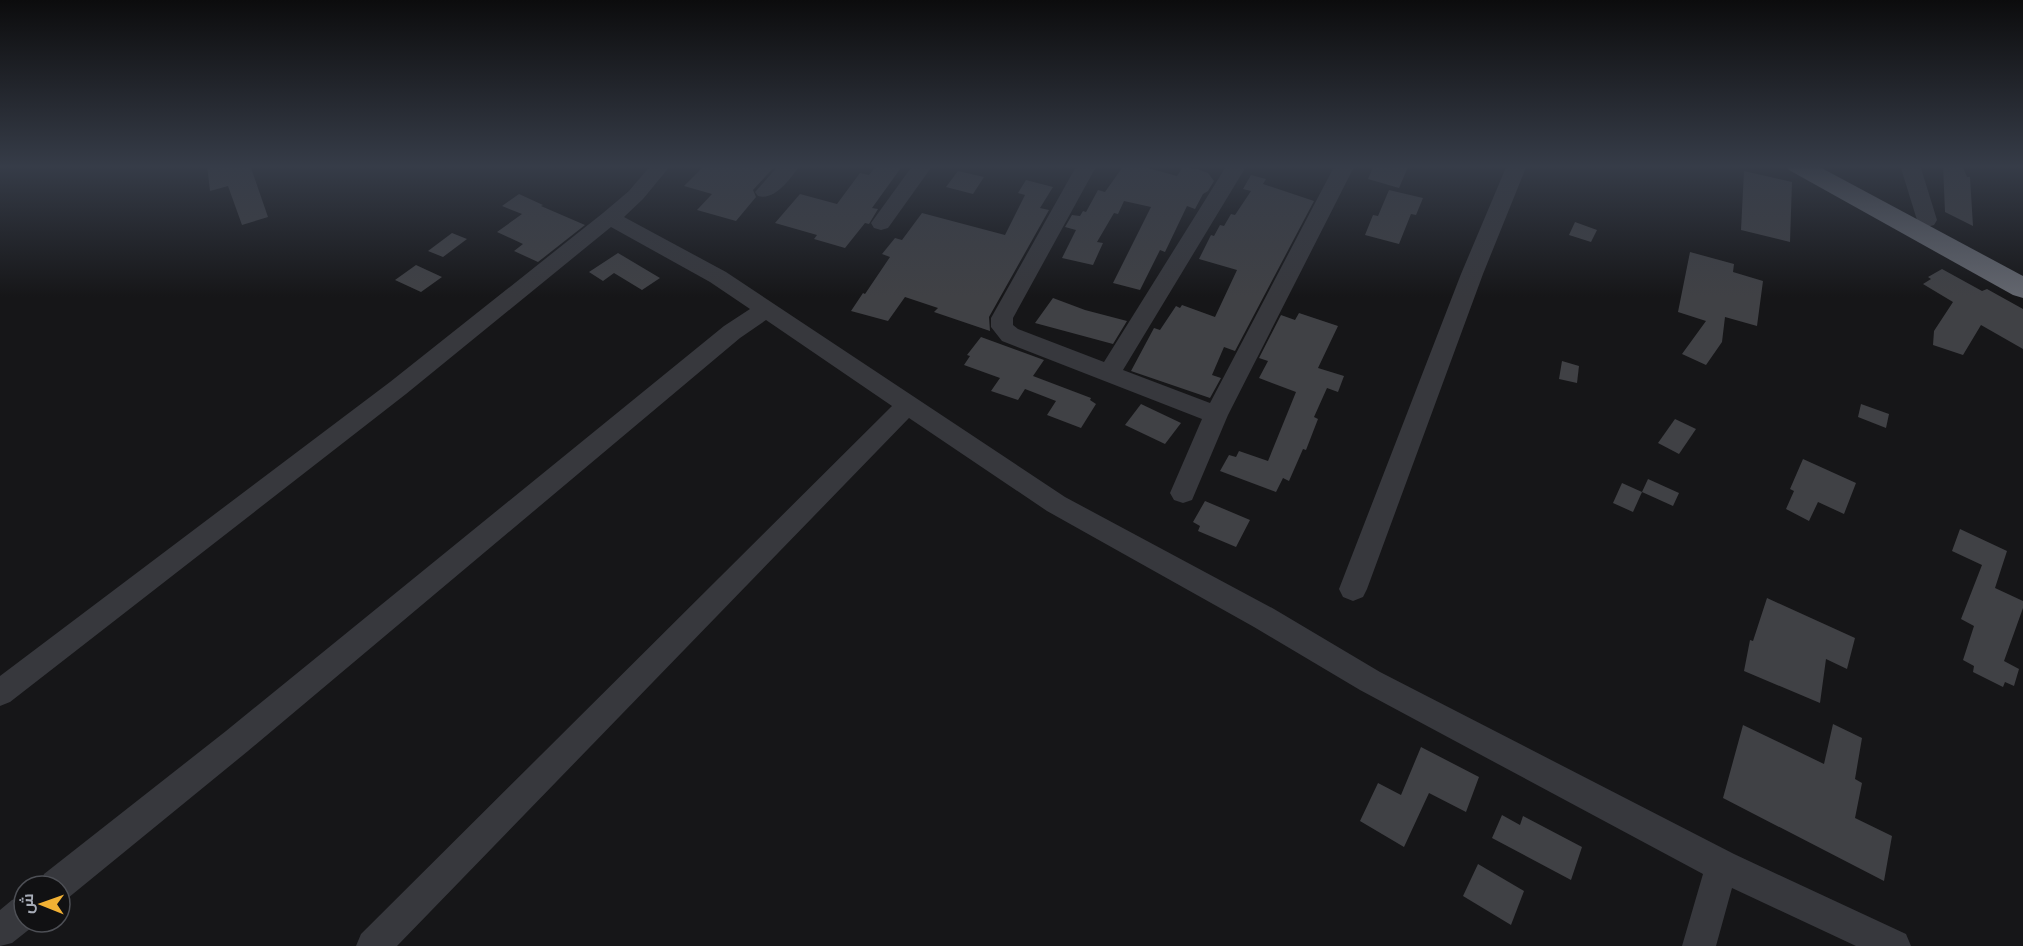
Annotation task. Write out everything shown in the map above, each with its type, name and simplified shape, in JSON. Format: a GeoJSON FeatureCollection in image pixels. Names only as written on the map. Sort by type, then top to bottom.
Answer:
{"type":"FeatureCollection","features":[{"type":"Feature","properties":{"kind":"highway"},"geometry":{"type":"LineString","coordinates":[[1879,209],[2023,288]]}},
{"type":"Feature","properties":{"kind":"highway"},"geometry":{"type":"LineString","coordinates":[[1907,209],[2023,272]]}},
{"type":"Feature","properties":{"kind":"street"},"geometry":{"type":"LineString","coordinates":[[0,693],[398,388],[621,209]]}},
{"type":"Feature","properties":{"kind":"street"},"geometry":{"type":"LineString","coordinates":[[881,223],[891,209]]}},
{"type":"Feature","properties":{"kind":"street"},"geometry":{"type":"LineString","coordinates":[[1062,209],[1002,318],[1002,327],[1010,335],[1216,415]]}},
{"type":"Feature","properties":{"kind":"street"},"geometry":{"type":"LineString","coordinates":[[1110,372],[1210,209]]}},
{"type":"Feature","properties":{"kind":"street"},"geometry":{"type":"LineString","coordinates":[[1183,493],[1216,415],[1322,209]]}},
{"type":"Feature","properties":{"kind":"street"},"geometry":{"type":"LineString","coordinates":[[1353,589],[1499,209]]}},
{"type":"Feature","properties":{"kind":"street"},"geometry":{"type":"LineString","coordinates":[[1924,209],[1927,220]]}},
{"type":"Feature","properties":{"kind":"street"},"geometry":{"type":"LineString","coordinates":[[610,219],[718,277],[1056,504],[1264,618],[1370,681],[1722,866],[1894,946]]}},
{"type":"Feature","properties":{"kind":"street"},"geometry":{"type":"LineString","coordinates":[[71,874],[237,741],[732,332],[766,309]]}},
{"type":"Feature","properties":{"kind":"street"},"geometry":{"type":"LineString","coordinates":[[373,946],[908,404]]}},
{"type":"Feature","properties":{"kind":"street"},"geometry":{"type":"LineString","coordinates":[[1699,946],[1722,866]]}},
{"type":"Feature","properties":{"kind":"street"},"geometry":{"type":"LineString","coordinates":[[0,931],[12,922]]}},
{"type":"Feature","properties":{"kind":"building"},"geometry":{"type":"Polygon","coordinates":[[[236,209],[265,209],[268,217],[242,225],[236,209]]]}},
{"type":"Feature","properties":{"kind":"building"},"geometry":{"type":"Polygon","coordinates":[[[510,209],[548,209],[585,225],[538,262],[514,251],[523,244],[497,232],[522,214],[510,209]]]}},
{"type":"Feature","properties":{"kind":"building"},"geometry":{"type":"Polygon","coordinates":[[[698,209],[746,209],[736,221],[698,209]]]}},
{"type":"Feature","properties":{"kind":"building"},"geometry":{"type":"Polygon","coordinates":[[[787,209],[878,209],[869,224],[865,223],[845,248],[814,239],[817,235],[775,223],[787,209]]]}},
{"type":"Feature","properties":{"kind":"building"},"geometry":{"type":"Polygon","coordinates":[[[1018,209],[1049,210],[989,317],[990,331],[934,312],[938,308],[905,297],[888,321],[851,311],[890,257],[882,254],[895,238],[902,240],[922,213],[1005,235],[1018,209]]]}},
{"type":"Feature","properties":{"kind":"building"},"geometry":{"type":"Polygon","coordinates":[[[1088,209],[1120,209],[1118,214],[1114,213],[1097,242],[1103,243],[1093,265],[1062,258],[1076,230],[1065,227],[1072,215],[1080,216],[1083,211],[1086,212],[1088,209]]]}},
{"type":"Feature","properties":{"kind":"building"},"geometry":{"type":"Polygon","coordinates":[[[1150,209],[1185,209],[1165,252],[1160,250],[1140,290],[1113,283],[1150,209]]]}},
{"type":"Feature","properties":{"kind":"building"},"geometry":{"type":"Polygon","coordinates":[[[1239,209],[1310,209],[1235,351],[1224,347],[1212,375],[1221,378],[1210,398],[1131,371],[1154,328],[1160,330],[1176,306],[1180,308],[1182,305],[1215,317],[1237,270],[1199,259],[1211,235],[1214,236],[1220,225],[1224,226],[1231,214],[1235,215],[1239,209]]]}},
{"type":"Feature","properties":{"kind":"building"},"geometry":{"type":"Polygon","coordinates":[[[1381,209],[1418,209],[1416,215],[1411,214],[1399,244],[1365,235],[1373,215],[1378,216],[1381,209]]]}},
{"type":"Feature","properties":{"kind":"building"},"geometry":{"type":"Polygon","coordinates":[[[1742,209],[1791,209],[1790,242],[1741,230],[1742,209]]]}},
{"type":"Feature","properties":{"kind":"building"},"geometry":{"type":"Polygon","coordinates":[[[1945,209],[1972,209],[1973,226],[1945,212],[1945,209]]]}},
{"type":"Feature","properties":{"kind":"building"},"geometry":{"type":"Polygon","coordinates":[[[1575,222],[1597,230],[1591,242],[1569,235],[1575,222]]]}},
{"type":"Feature","properties":{"kind":"building"},"geometry":{"type":"Polygon","coordinates":[[[452,233],[467,239],[443,257],[428,251],[452,233]]]}},
{"type":"Feature","properties":{"kind":"building"},"geometry":{"type":"Polygon","coordinates":[[[1690,252],[1734,264],[1733,272],[1763,281],[1757,326],[1725,317],[1722,342],[1706,365],[1682,354],[1706,321],[1678,312],[1690,252]]]}},
{"type":"Feature","properties":{"kind":"building"},"geometry":{"type":"Polygon","coordinates":[[[618,253],[660,278],[642,290],[614,273],[603,281],[589,272],[618,253]]]}},
{"type":"Feature","properties":{"kind":"building"},"geometry":{"type":"Polygon","coordinates":[[[416,265],[442,277],[421,292],[395,280],[416,265]]]}},
{"type":"Feature","properties":{"kind":"building"},"geometry":{"type":"Polygon","coordinates":[[[1942,269],[1982,291],[1987,289],[2023,309],[2023,349],[1981,325],[1963,355],[1933,345],[1934,331],[1953,302],[1923,284],[1931,279],[1928,277],[1942,269]]]}},
{"type":"Feature","properties":{"kind":"building"},"geometry":{"type":"Polygon","coordinates":[[[1053,298],[1085,310],[1127,321],[1113,344],[1035,323],[1053,298]]]}},
{"type":"Feature","properties":{"kind":"building"},"geometry":{"type":"Polygon","coordinates":[[[1299,313],[1338,326],[1318,368],[1344,376],[1338,392],[1327,388],[1314,417],[1318,419],[1306,450],[1303,449],[1289,481],[1283,478],[1276,492],[1220,471],[1229,455],[1236,457],[1239,451],[1268,461],[1296,392],[1259,378],[1268,361],[1259,358],[1281,315],[1295,320],[1299,313]]]}},
{"type":"Feature","properties":{"kind":"building"},"geometry":{"type":"Polygon","coordinates":[[[981,337],[1044,360],[1033,376],[1091,398],[1090,400],[1096,404],[1081,428],[1047,415],[1056,401],[1025,389],[1018,400],[991,391],[1000,378],[964,365],[970,356],[967,355],[981,337]]]}},
{"type":"Feature","properties":{"kind":"building"},"geometry":{"type":"Polygon","coordinates":[[[1562,361],[1579,366],[1577,383],[1559,379],[1562,361]]]}},
{"type":"Feature","properties":{"kind":"building"},"geometry":{"type":"Polygon","coordinates":[[[1141,404],[1181,423],[1165,444],[1125,425],[1141,404]]]}},
{"type":"Feature","properties":{"kind":"building"},"geometry":{"type":"Polygon","coordinates":[[[1861,404],[1889,414],[1886,428],[1858,417],[1861,404]]]}},
{"type":"Feature","properties":{"kind":"building"},"geometry":{"type":"Polygon","coordinates":[[[1675,419],[1696,429],[1679,454],[1658,443],[1675,419]]]}},
{"type":"Feature","properties":{"kind":"building"},"geometry":{"type":"Polygon","coordinates":[[[1803,459],[1856,483],[1844,514],[1818,502],[1809,521],[1786,509],[1794,491],[1790,489],[1803,459]]]}},
{"type":"Feature","properties":{"kind":"building"},"geometry":{"type":"Polygon","coordinates":[[[1648,479],[1679,493],[1673,506],[1642,492],[1648,479]]]}},
{"type":"Feature","properties":{"kind":"building"},"geometry":{"type":"Polygon","coordinates":[[[1622,483],[1642,492],[1633,512],[1613,503],[1622,483]]]}},
{"type":"Feature","properties":{"kind":"building"},"geometry":{"type":"Polygon","coordinates":[[[1205,501],[1250,520],[1236,547],[1198,531],[1200,526],[1193,522],[1205,501]]]}},
{"type":"Feature","properties":{"kind":"building"},"geometry":{"type":"Polygon","coordinates":[[[1960,529],[2007,551],[1995,588],[2023,601],[2023,608],[2004,661],[2019,669],[2014,686],[2005,682],[2003,687],[1973,672],[1974,666],[1963,660],[1974,626],[1961,619],[1982,565],[1952,551],[1960,529]]]}},
{"type":"Feature","properties":{"kind":"building"},"geometry":{"type":"Polygon","coordinates":[[[1767,598],[1855,638],[1847,669],[1826,659],[1820,703],[1744,671],[1750,640],[1753,641],[1767,598]]]}},
{"type":"Feature","properties":{"kind":"building"},"geometry":{"type":"Polygon","coordinates":[[[1833,724],[1862,738],[1855,779],[1862,783],[1855,818],[1892,836],[1884,881],[1723,798],[1743,725],[1824,764],[1833,724]]]}},
{"type":"Feature","properties":{"kind":"building"},"geometry":{"type":"Polygon","coordinates":[[[1421,747],[1479,777],[1466,812],[1429,793],[1404,847],[1360,821],[1378,783],[1401,795],[1421,747]]]}},
{"type":"Feature","properties":{"kind":"building"},"geometry":{"type":"Polygon","coordinates":[[[1502,815],[1520,825],[1523,816],[1582,847],[1571,880],[1492,838],[1502,815]]]}},
{"type":"Feature","properties":{"kind":"building"},"geometry":{"type":"Polygon","coordinates":[[[1478,864],[1524,891],[1511,925],[1463,896],[1478,864]]]}}]}
